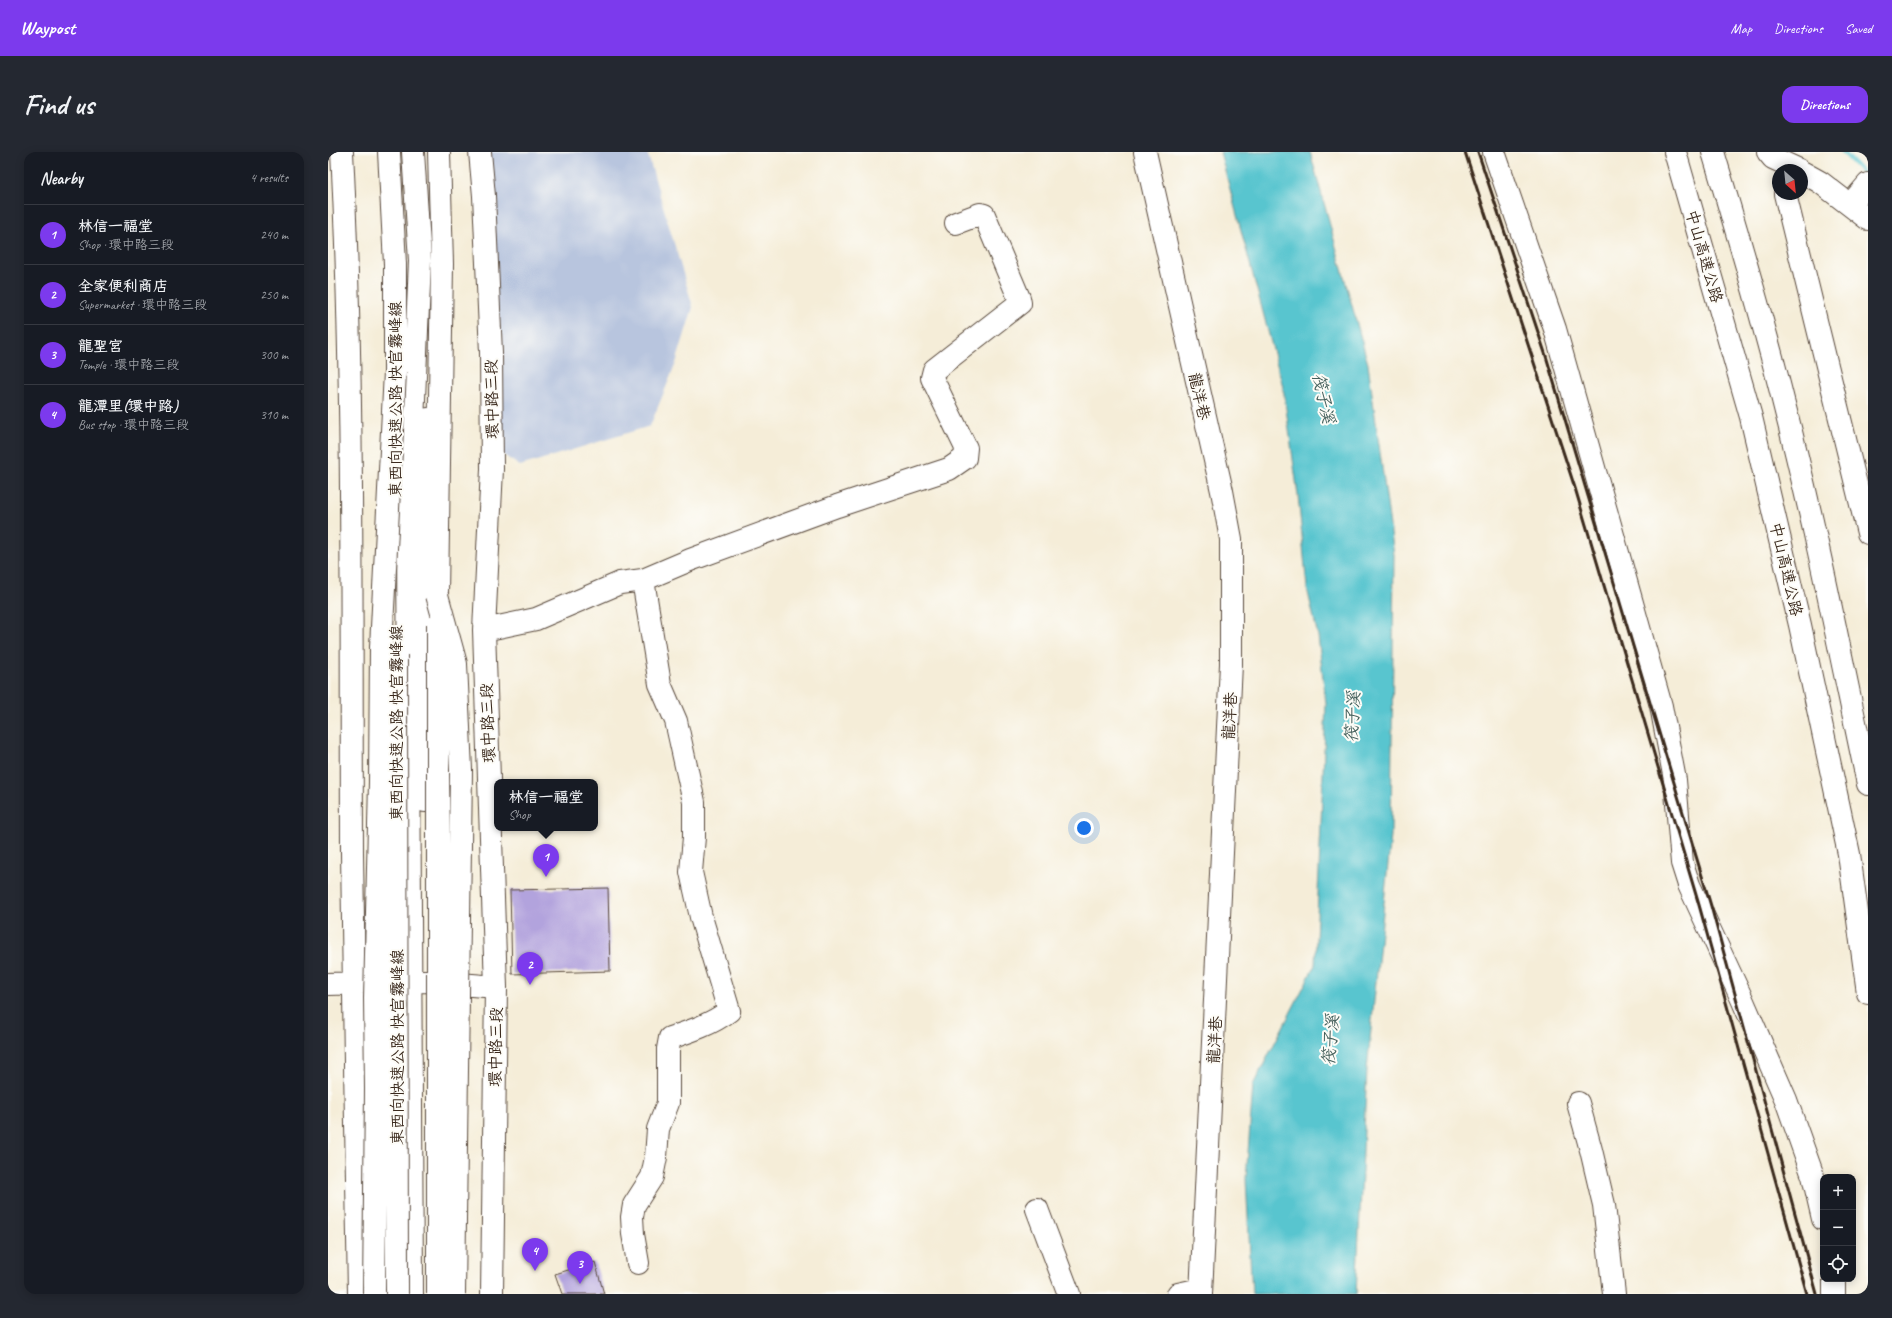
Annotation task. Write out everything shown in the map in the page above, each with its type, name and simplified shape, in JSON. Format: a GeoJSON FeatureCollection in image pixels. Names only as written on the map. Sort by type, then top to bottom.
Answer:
{"type":"FeatureCollection","features":[{"type":"Feature","properties":{"kind":"main road"},"geometry":{"type":"LineString","coordinates":[[342,152],[348,266],[352,528],[338,984],[360,1294]]}},
{"type":"Feature","properties":{"kind":"main road","name":"東西向快速公路 快官霧峰線"},"geometry":{"type":"LineString","coordinates":[[389,152],[395,264],[397,1294]]}},
{"type":"Feature","properties":{"kind":"main road"},"geometry":{"type":"LineString","coordinates":[[413,152],[420,261],[408,537],[424,1294]]}},
{"type":"Feature","properties":{"kind":"main road"},"geometry":{"type":"LineString","coordinates":[[412,1294],[430,258],[423,152]]}},
{"type":"Feature","properties":{"kind":"main road"},"geometry":{"type":"LineString","coordinates":[[438,1294],[438,595],[442,264],[439,152]]}},
{"type":"Feature","properties":{"kind":"main road","name":"環中路三段"},"geometry":{"type":"LineString","coordinates":[[480,152],[484,196],[491,345],[492,469],[484,630],[496,987],[492,1294]]}},
{"type":"Feature","properties":{"kind":"main road","name":"龍洋巷"},"geometry":{"type":"LineString","coordinates":[[1145,152],[1222,491],[1231,539],[1231,664],[1201,1292],[1178,1294]]}},
{"type":"Feature","properties":{"kind":"main road"},"geometry":{"type":"LineString","coordinates":[[1494,152],[1555,328],[1661,706],[1675,780],[1682,863],[1689,885],[1742,999],[1786,1100],[1813,1176],[1821,1210]]}},
{"type":"Feature","properties":{"kind":"main road"},"geometry":{"type":"LineString","coordinates":[[1660,152],[1696,223]]}},
{"type":"Feature","properties":{"kind":"main road","name":"中山高速公路"},"geometry":{"type":"LineString","coordinates":[[1675,152],[1751,417],[1800,625],[1849,854],[1868,993]]}},
{"type":"Feature","properties":{"kind":"main road"},"geometry":{"type":"LineString","coordinates":[[1713,152],[1740,242],[1784,405],[1836,632],[1868,784]]}},
{"type":"Feature","properties":{"kind":"main road"},"geometry":{"type":"LineString","coordinates":[[1808,176],[1868,219]]}},
{"type":"Feature","properties":{"kind":"main road"},"geometry":{"type":"LineString","coordinates":[[1850,205],[1868,184]]}},
{"type":"Feature","properties":{"kind":"main road"},"geometry":{"type":"LineString","coordinates":[[1786,200],[1868,533]]}},
{"type":"Feature","properties":{"kind":"main road"},"geometry":{"type":"LineString","coordinates":[[484,630],[536,619],[620,583],[643,580],[690,560],[837,506],[949,469],[965,458],[966,448],[932,378],[934,370],[1018,307],[1020,303],[984,215],[980,214],[956,222]]}},
{"type":"Feature","properties":{"kind":"main road"},"geometry":{"type":"LineString","coordinates":[[374,1294],[376,1089],[375,998],[380,782],[381,655],[395,372]]}},
{"type":"Feature","properties":{"kind":"main road"},"geometry":{"type":"LineString","coordinates":[[638,1264],[632,1217],[634,1205],[652,1177],[656,1156],[658,1129],[668,1104],[668,1049],[670,1038],[694,1030],[719,1019],[730,1011],[701,918],[691,872],[694,837],[694,802],[676,721],[660,684],[643,580]]}},
{"type":"Feature","properties":{"kind":"main road"},"geometry":{"type":"LineString","coordinates":[[438,595],[456,664],[460,770],[454,1294]]}},
{"type":"Feature","properties":{"kind":"main road"},"geometry":{"type":"LineString","coordinates":[[338,984],[417,981],[496,987]]}},
{"type":"Feature","properties":{"kind":"main road"},"geometry":{"type":"LineString","coordinates":[[1578,1104],[1604,1205],[1614,1294]]}},
{"type":"Feature","properties":{"kind":"main road"},"geometry":{"type":"LineString","coordinates":[[1037,1209],[1069,1294]]}},
{"type":"Feature","properties":{"kind":"main road"},"geometry":{"type":"LineString","coordinates":[[1834,1282],[1834,1294]]}},
{"type":"Feature","properties":{"kind":"shaded area"},"geometry":{"type":"Polygon","coordinates":[[[483,152],[647,152],[693,307],[676,363],[650,426],[520,466],[493,448],[483,152]]]}},
{"type":"Feature","properties":{"kind":"water","name":"筏子溪"},"geometry":{"type":"Polygon","coordinates":[[[1220,152],[1310,152],[1368,364],[1394,555],[1391,835],[1367,1069],[1356,1294],[1252,1294],[1246,1179],[1253,1085],[1315,965],[1326,704],[1318,636],[1307,588],[1298,495],[1283,387],[1220,152]]]}},
{"type":"Feature","properties":{"kind":"building"},"geometry":{"type":"Polygon","coordinates":[[[608,888],[610,971],[512,974],[510,890],[608,888]]]}},
{"type":"Feature","properties":{"kind":"building"},"geometry":{"type":"Polygon","coordinates":[[[595,1262],[604,1294],[562,1294],[555,1274],[595,1262]]]}},
{"type":"Feature","properties":{"kind":"waterway"},"geometry":{"type":"LineString","coordinates":[[1843,152],[1868,178]]}},
{"type":"Feature","properties":{"kind":"railway"},"geometry":{"type":"LineString","coordinates":[[1465,152],[1575,488],[1699,905],[1807,1294]]}},
{"type":"Feature","properties":{"kind":"railway"},"geometry":{"type":"LineString","coordinates":[[1478,152],[1546,356],[1711,906],[1817,1294]]}},
{"type":"Feature","properties":{"kind":"place","name":"林信一福堂"},"geometry":{"type":"Point","coordinates":[546,877]}},
{"type":"Feature","properties":{"kind":"place","name":"全家便利商店"},"geometry":{"type":"Point","coordinates":[530,985]}},
{"type":"Feature","properties":{"kind":"place","name":"龍潭里(環中路)"},"geometry":{"type":"Point","coordinates":[535,1271]}},
{"type":"Feature","properties":{"kind":"place","name":"龍聖宮"},"geometry":{"type":"Point","coordinates":[580,1284]}}]}
